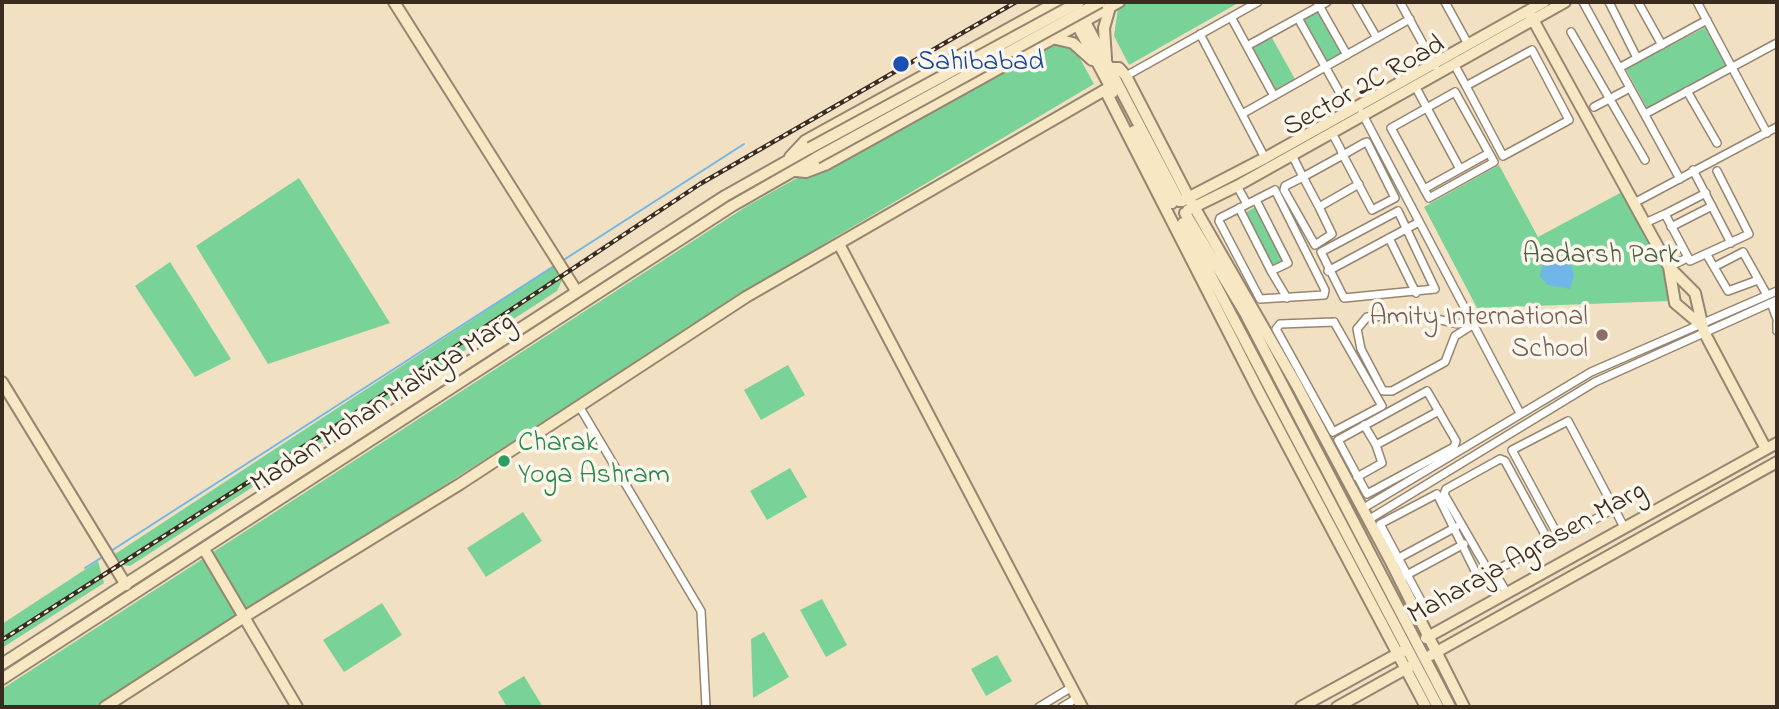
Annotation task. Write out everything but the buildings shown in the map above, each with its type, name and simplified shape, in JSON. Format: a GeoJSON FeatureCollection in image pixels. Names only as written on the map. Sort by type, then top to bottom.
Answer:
{"type":"FeatureCollection","features":[{"type":"Feature","properties":{"kind":"street"},"geometry":{"type":"LineString","coordinates":[[394,2],[577,292]]}},
{"type":"Feature","properties":{"kind":"street"},"geometry":{"type":"LineString","coordinates":[[789,159],[805,141],[1057,2]]}},
{"type":"Feature","properties":{"kind":"street"},"geometry":{"type":"LineString","coordinates":[[1065,2],[1081,24],[1168,177],[1300,381],[1332,432],[1382,406],[1334,322],[1277,326],[1300,381],[1365,514],[1395,560]]}},
{"type":"Feature","properties":{"kind":"street"},"geometry":{"type":"LineString","coordinates":[[813,153],[1076,2],[1081,24]]}},
{"type":"Feature","properties":{"kind":"street"},"geometry":{"type":"LineString","coordinates":[[1126,76],[1258,2]]}},
{"type":"Feature","properties":{"kind":"street"},"geometry":{"type":"LineString","coordinates":[[1247,46],[1318,4],[1327,2]]}},
{"type":"Feature","properties":{"kind":"street"},"geometry":{"type":"LineString","coordinates":[[1356,2],[1377,38]]}},
{"type":"Feature","properties":{"kind":"street"},"geometry":{"type":"LineString","coordinates":[[1400,2],[1436,68]]}},
{"type":"Feature","properties":{"kind":"street"},"geometry":{"type":"LineString","coordinates":[[1445,2],[1468,44]]}},
{"type":"Feature","properties":{"kind":"street","name":"Sector 2C Road"},"geometry":{"type":"LineString","coordinates":[[1185,203],[1436,68],[1454,64],[1531,15],[1544,2]]}},
{"type":"Feature","properties":{"kind":"street","name":"Sector 2C Road"},"geometry":{"type":"LineString","coordinates":[[1185,203],[1237,186],[1332,133],[1357,110],[1415,86],[1468,44],[1565,2]]}},
{"type":"Feature","properties":{"kind":"street"},"geometry":{"type":"LineString","coordinates":[[1583,2],[1680,179]]}},
{"type":"Feature","properties":{"kind":"street"},"geometry":{"type":"LineString","coordinates":[[1609,2],[1637,58]]}},
{"type":"Feature","properties":{"kind":"street"},"geometry":{"type":"LineString","coordinates":[[1638,2],[1662,45]]}},
{"type":"Feature","properties":{"kind":"street"},"geometry":{"type":"LineString","coordinates":[[1697,2],[1767,133]]}},
{"type":"Feature","properties":{"kind":"street"},"geometry":{"type":"LineString","coordinates":[[789,159],[813,153],[1109,3]]}},
{"type":"Feature","properties":{"kind":"street"},"geometry":{"type":"LineString","coordinates":[[793,171],[806,172],[827,164],[1056,39],[1109,3]]}},
{"type":"Feature","properties":{"kind":"street"},"geometry":{"type":"LineString","coordinates":[[1109,3],[1104,28],[1107,88],[1185,248],[1416,664],[1450,707]]}},
{"type":"Feature","properties":{"kind":"street"},"geometry":{"type":"LineString","coordinates":[[1318,4],[1347,55]]}},
{"type":"Feature","properties":{"kind":"street"},"geometry":{"type":"LineString","coordinates":[[1531,15],[1669,267],[1693,289],[1703,328],[1766,449]]}},
{"type":"Feature","properties":{"kind":"street"},"geometry":{"type":"LineString","coordinates":[[1231,17],[1275,96]]}},
{"type":"Feature","properties":{"kind":"street"},"geometry":{"type":"LineString","coordinates":[[1298,18],[1325,67],[1357,110],[1520,413]]}},
{"type":"Feature","properties":{"kind":"street"},"geometry":{"type":"LineString","coordinates":[[1242,114],[1410,19]]}},
{"type":"Feature","properties":{"kind":"street"},"geometry":{"type":"LineString","coordinates":[[1619,68],[1707,20]]}},
{"type":"Feature","properties":{"kind":"street"},"geometry":{"type":"LineString","coordinates":[[1571,32],[1645,159]]}},
{"type":"Feature","properties":{"kind":"street"},"geometry":{"type":"LineString","coordinates":[[1200,34],[1265,158]]}},
{"type":"Feature","properties":{"kind":"street"},"geometry":{"type":"LineString","coordinates":[[1056,39],[1073,43],[1105,66],[1119,68],[1126,76],[1185,203],[1245,313],[1408,649]]}},
{"type":"Feature","properties":{"kind":"street"},"geometry":{"type":"LineString","coordinates":[[1645,114],[1777,43]]}},
{"type":"Feature","properties":{"kind":"street"},"geometry":{"type":"LineString","coordinates":[[1454,64],[1465,86],[1503,156],[1569,120],[1532,50],[1465,86]]}},
{"type":"Feature","properties":{"kind":"street"},"geometry":{"type":"LineString","coordinates":[[1415,86],[1460,169]]}},
{"type":"Feature","properties":{"kind":"street"},"geometry":{"type":"LineString","coordinates":[[1107,88],[1185,203],[1188,232],[1185,248]]}},
{"type":"Feature","properties":{"kind":"street"},"geometry":{"type":"LineString","coordinates":[[105,707],[244,617],[365,545],[746,298],[1107,88]]}},
{"type":"Feature","properties":{"kind":"street"},"geometry":{"type":"LineString","coordinates":[[1594,107],[1630,88]]}},
{"type":"Feature","properties":{"kind":"street"},"geometry":{"type":"LineString","coordinates":[[1687,91],[1717,143]]}},
{"type":"Feature","properties":{"kind":"street"},"geometry":{"type":"LineString","coordinates":[[1455,92],[1489,153],[1494,163],[1432,198],[1424,189],[1391,128],[1455,92]]}},
{"type":"Feature","properties":{"kind":"street"},"geometry":{"type":"LineString","coordinates":[[1634,203],[1777,127]]}},
{"type":"Feature","properties":{"kind":"street"},"geometry":{"type":"LineString","coordinates":[[1292,155],[1303,177],[1318,207],[1332,236],[1313,245],[1284,190],[1285,186],[1303,177],[1343,155],[1367,142],[1395,199],[1374,210],[1343,155],[1332,133]]}},
{"type":"Feature","properties":{"kind":"street","name":"Madan Mohan Malviya Marg"},"geometry":{"type":"LineString","coordinates":[[2,679],[732,206],[793,171],[813,153]]}},
{"type":"Feature","properties":{"kind":"street"},"geometry":{"type":"LineString","coordinates":[[1424,189],[1489,153]]}},
{"type":"Feature","properties":{"kind":"street","name":"Madan Mohan Malviya Marg"},"geometry":{"type":"LineString","coordinates":[[2,664],[725,196],[789,159]]}},
{"type":"Feature","properties":{"kind":"street"},"geometry":{"type":"LineString","coordinates":[[1693,170],[1731,243]]}},
{"type":"Feature","properties":{"kind":"street"},"geometry":{"type":"LineString","coordinates":[[1665,214],[1687,258],[1695,261],[1748,236],[1749,232],[1717,171]]}},
{"type":"Feature","properties":{"kind":"street"},"geometry":{"type":"LineString","coordinates":[[1318,207],[1359,184]]}},
{"type":"Feature","properties":{"kind":"street"},"geometry":{"type":"LineString","coordinates":[[1237,186],[1272,271],[1287,298]]}},
{"type":"Feature","properties":{"kind":"street"},"geometry":{"type":"LineString","coordinates":[[1276,191],[1326,292],[1287,298],[1259,298],[1219,220],[1243,206],[1276,191]]}},
{"type":"Feature","properties":{"kind":"street"},"geometry":{"type":"LineString","coordinates":[[1645,223],[1706,193]]}},
{"type":"Feature","properties":{"kind":"street"},"geometry":{"type":"LineString","coordinates":[[1256,200],[1289,260],[1272,271]]}},
{"type":"Feature","properties":{"kind":"street"},"geometry":{"type":"LineString","coordinates":[[1671,227],[1712,206]]}},
{"type":"Feature","properties":{"kind":"street"},"geometry":{"type":"LineString","coordinates":[[1397,211],[1408,228],[1435,287],[1416,293],[1344,299],[1328,271],[1321,251],[1397,211]]}},
{"type":"Feature","properties":{"kind":"street"},"geometry":{"type":"LineString","coordinates":[[1328,271],[1419,222]]}},
{"type":"Feature","properties":{"kind":"street"},"geometry":{"type":"LineString","coordinates":[[1188,232],[1438,707]]}},
{"type":"Feature","properties":{"kind":"street"},"geometry":{"type":"LineString","coordinates":[[1389,238],[1416,293]]}},
{"type":"Feature","properties":{"kind":"street"},"geometry":{"type":"LineString","coordinates":[[839,244],[1077,698]]}},
{"type":"Feature","properties":{"kind":"street"},"geometry":{"type":"LineString","coordinates":[[1714,267],[1747,250],[1758,280],[1772,299],[1777,331]]}},
{"type":"Feature","properties":{"kind":"street"},"geometry":{"type":"LineString","coordinates":[[1707,255],[1730,292],[1758,280]]}},
{"type":"Feature","properties":{"kind":"street"},"geometry":{"type":"LineString","coordinates":[[1669,267],[1687,258]]}},
{"type":"Feature","properties":{"kind":"street"},"geometry":{"type":"LineString","coordinates":[[1669,267],[1675,303],[1703,328]]}},
{"type":"Feature","properties":{"kind":"street"},"geometry":{"type":"LineString","coordinates":[[1365,514],[1520,413],[1591,372],[1772,299],[1777,290]]}},
{"type":"Feature","properties":{"kind":"street"},"geometry":{"type":"LineString","coordinates":[[1418,315],[1459,324],[1472,321],[1455,336],[1445,362],[1392,391],[1383,391],[1361,349],[1357,329],[1367,317],[1418,315]]}},
{"type":"Feature","properties":{"kind":"street"},"geometry":{"type":"LineString","coordinates":[[1365,514],[1595,382],[1703,328]]}},
{"type":"Feature","properties":{"kind":"street"},"geometry":{"type":"LineString","coordinates":[[2,382],[126,585]]}},
{"type":"Feature","properties":{"kind":"street"},"geometry":{"type":"LineString","coordinates":[[1426,391],[1455,441],[1454,447],[1370,494],[1334,446],[1338,439],[1426,391]]}},
{"type":"Feature","properties":{"kind":"street"},"geometry":{"type":"LineString","coordinates":[[579,406],[701,611],[706,707]]}},
{"type":"Feature","properties":{"kind":"street"},"geometry":{"type":"LineString","coordinates":[[1376,445],[1439,411]]}},
{"type":"Feature","properties":{"kind":"street"},"geometry":{"type":"LineString","coordinates":[[1613,509],[1559,538],[1513,453],[1514,448],[1568,421],[1624,527]]}},
{"type":"Feature","properties":{"kind":"street"},"geometry":{"type":"LineString","coordinates":[[1357,477],[1382,463],[1376,445],[1364,425]]}},
{"type":"Feature","properties":{"kind":"street","name":"Maharaja Agrasen Marg"},"geometry":{"type":"LineString","coordinates":[[1301,707],[1777,443]]}},
{"type":"Feature","properties":{"kind":"street"},"geometry":{"type":"LineString","coordinates":[[1500,459],[1505,461],[1548,540],[1545,545],[1494,571],[1489,572],[1444,491],[1500,459]]}},
{"type":"Feature","properties":{"kind":"street","name":"Maharaja Agrasen Marg"},"geometry":{"type":"LineString","coordinates":[[1337,707],[1777,463]]}},
{"type":"Feature","properties":{"kind":"street"},"geometry":{"type":"LineString","coordinates":[[1403,577],[1425,608],[1479,579],[1456,527],[1437,494],[1380,524],[1395,560],[1430,636],[1436,652],[1464,707]]}},
{"type":"Feature","properties":{"kind":"street"},"geometry":{"type":"LineString","coordinates":[[1395,560],[1456,527]]}},
{"type":"Feature","properties":{"kind":"street"},"geometry":{"type":"LineString","coordinates":[[1403,577],[1464,544]]}},
{"type":"Feature","properties":{"kind":"street"},"geometry":{"type":"LineString","coordinates":[[204,549],[297,707]]}},
{"type":"Feature","properties":{"kind":"street"},"geometry":{"type":"LineString","coordinates":[[1494,571],[1507,593]]}},
{"type":"Feature","properties":{"kind":"street"},"geometry":{"type":"LineString","coordinates":[[1416,664],[1426,707]]}},
{"type":"Feature","properties":{"kind":"street"},"geometry":{"type":"LineString","coordinates":[[1039,707],[1077,698]]}},
{"type":"Feature","properties":{"kind":"street"},"geometry":{"type":"LineString","coordinates":[[1062,707],[1077,698]]}},
{"type":"Feature","properties":{"kind":"green space"},"geometry":{"type":"Polygon","coordinates":[[[1122,2],[1240,2],[1129,65],[1114,36],[1118,8],[1122,2]]]}},
{"type":"Feature","properties":{"kind":"green space"},"geometry":{"type":"Polygon","coordinates":[[[1318,9],[1344,54],[1326,64],[1301,19],[1318,9]]]}},
{"type":"Feature","properties":{"kind":"green space"},"geometry":{"type":"Polygon","coordinates":[[[1706,27],[1727,65],[1647,108],[1626,69],[1706,27]]]}},
{"type":"Feature","properties":{"kind":"green space"},"geometry":{"type":"Polygon","coordinates":[[[1271,36],[1296,81],[1275,92],[1250,47],[1271,36]]]}},
{"type":"Feature","properties":{"kind":"green space"},"geometry":{"type":"Polygon","coordinates":[[[1055,42],[1068,45],[1078,55],[1094,84],[832,239],[95,707],[2,707],[2,689],[747,206],[1033,46],[1055,42]]]}},
{"type":"Feature","properties":{"kind":"green space","name":"Aadarsh Park"},"geometry":{"type":"Polygon","coordinates":[[[1499,165],[1538,237],[1622,192],[1664,269],[1670,301],[1477,308],[1424,207],[1499,165]]]}},
{"type":"Feature","properties":{"kind":"green space"},"geometry":{"type":"Polygon","coordinates":[[[299,178],[390,323],[268,364],[196,246],[299,178]]]}},
{"type":"Feature","properties":{"kind":"green space"},"geometry":{"type":"Polygon","coordinates":[[[1257,206],[1285,260],[1273,266],[1245,213],[1257,206]]]}},
{"type":"Feature","properties":{"kind":"green space"},"geometry":{"type":"Polygon","coordinates":[[[170,262],[231,359],[195,377],[135,286],[170,262]]]}},
{"type":"Feature","properties":{"kind":"green space"},"geometry":{"type":"Polygon","coordinates":[[[554,266],[562,280],[557,291],[130,566],[122,565],[115,554],[554,266]]]}},
{"type":"Feature","properties":{"kind":"green space"},"geometry":{"type":"Polygon","coordinates":[[[788,365],[805,395],[761,420],[744,390],[788,365]]]}},
{"type":"Feature","properties":{"kind":"green space"},"geometry":{"type":"Polygon","coordinates":[[[790,468],[807,497],[767,520],[750,491],[790,468]]]}},
{"type":"Feature","properties":{"kind":"green space"},"geometry":{"type":"Polygon","coordinates":[[[523,512],[542,541],[486,577],[467,548],[523,512]]]}},
{"type":"Feature","properties":{"kind":"green space"},"geometry":{"type":"Polygon","coordinates":[[[98,561],[104,583],[2,648],[2,624],[98,561]]]}},
{"type":"Feature","properties":{"kind":"green space"},"geometry":{"type":"Polygon","coordinates":[[[822,599],[847,645],[826,657],[800,610],[822,599]]]}},
{"type":"Feature","properties":{"kind":"green space"},"geometry":{"type":"Polygon","coordinates":[[[382,603],[402,635],[344,672],[323,640],[382,603]]]}},
{"type":"Feature","properties":{"kind":"green space"},"geometry":{"type":"Polygon","coordinates":[[[764,632],[789,677],[753,698],[751,639],[764,632]]]}},
{"type":"Feature","properties":{"kind":"green space"},"geometry":{"type":"Polygon","coordinates":[[[997,655],[1012,681],[986,696],[971,669],[997,655]]]}},
{"type":"Feature","properties":{"kind":"green space"},"geometry":{"type":"Polygon","coordinates":[[[524,676],[543,707],[507,707],[498,692],[524,676]]]}},
{"type":"Feature","properties":{"kind":"water"},"geometry":{"type":"Polygon","coordinates":[[[1555,252],[1571,265],[1574,275],[1570,289],[1548,285],[1540,276],[1545,255],[1555,252]]]}},
{"type":"Feature","properties":{"kind":"waterway"},"geometry":{"type":"LineString","coordinates":[[562,261],[744,144]]}},
{"type":"Feature","properties":{"kind":"waterway"},"geometry":{"type":"LineString","coordinates":[[111,551],[554,266]]}},
{"type":"Feature","properties":{"kind":"waterway"},"geometry":{"type":"LineString","coordinates":[[85,568],[104,556]]}},
{"type":"Feature","properties":{"kind":"railway"},"geometry":{"type":"LineString","coordinates":[[2,640],[345,420],[700,184],[1016,2]]}},
{"type":"Feature","properties":{"kind":"place","name":"Sahibabad"},"geometry":{"type":"Point","coordinates":[901,64]}},
{"type":"Feature","properties":{"kind":"place","name":"Amity International School"},"geometry":{"type":"Point","coordinates":[1602,335]}},
{"type":"Feature","properties":{"kind":"place","name":"Charak Yoga Ashram"},"geometry":{"type":"Point","coordinates":[504,461]}}]}
